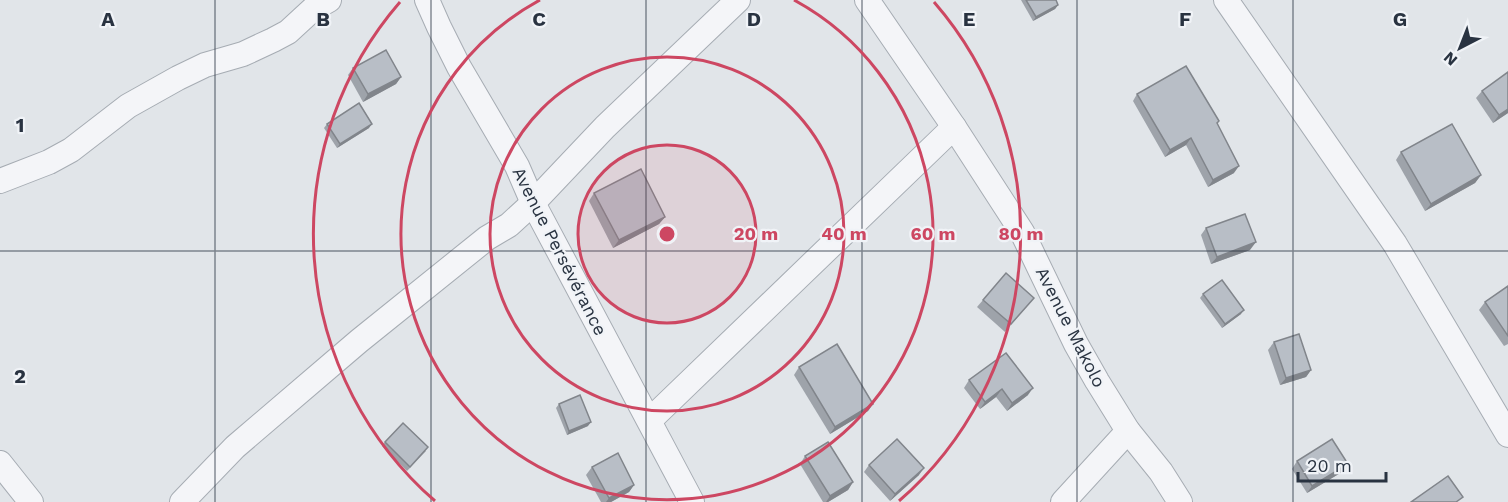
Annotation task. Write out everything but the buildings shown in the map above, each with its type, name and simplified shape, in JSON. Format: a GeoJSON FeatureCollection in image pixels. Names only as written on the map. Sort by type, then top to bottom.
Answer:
{"type":"FeatureCollection","features":[{"type":"Feature","properties":{"kind":"street","name":"Avenue Persévérance"},"geometry":{"type":"LineString","coordinates":[[427,0],[459,67],[517,166],[533,203],[650,420],[690,501]]}},
{"type":"Feature","properties":{"kind":"street"},"geometry":{"type":"LineString","coordinates":[[182,502],[235,447],[359,341],[487,238],[509,225],[605,127],[738,0]]}},
{"type":"Feature","properties":{"kind":"street","name":"Avenue Makolo"},"geometry":{"type":"LineString","coordinates":[[867,0],[1022,232],[1076,344],[1097,381],[1128,431],[1161,471],[1179,502]]}},
{"type":"Feature","properties":{"kind":"street"},"geometry":{"type":"LineString","coordinates":[[1226,0],[1395,244],[1508,435]]}},
{"type":"Feature","properties":{"kind":"street"},"geometry":{"type":"LineString","coordinates":[[0,181],[49,162],[72,150],[128,106],[178,78],[205,65],[243,54],[288,32],[316,3]]}},
{"type":"Feature","properties":{"kind":"street"},"geometry":{"type":"LineString","coordinates":[[650,420],[954,127]]}},
{"type":"Feature","properties":{"kind":"street"},"geometry":{"type":"LineString","coordinates":[[1063,502],[1128,431]]}},
{"type":"Feature","properties":{"kind":"street"},"geometry":{"type":"LineString","coordinates":[[0,463],[31,502]]}}]}
